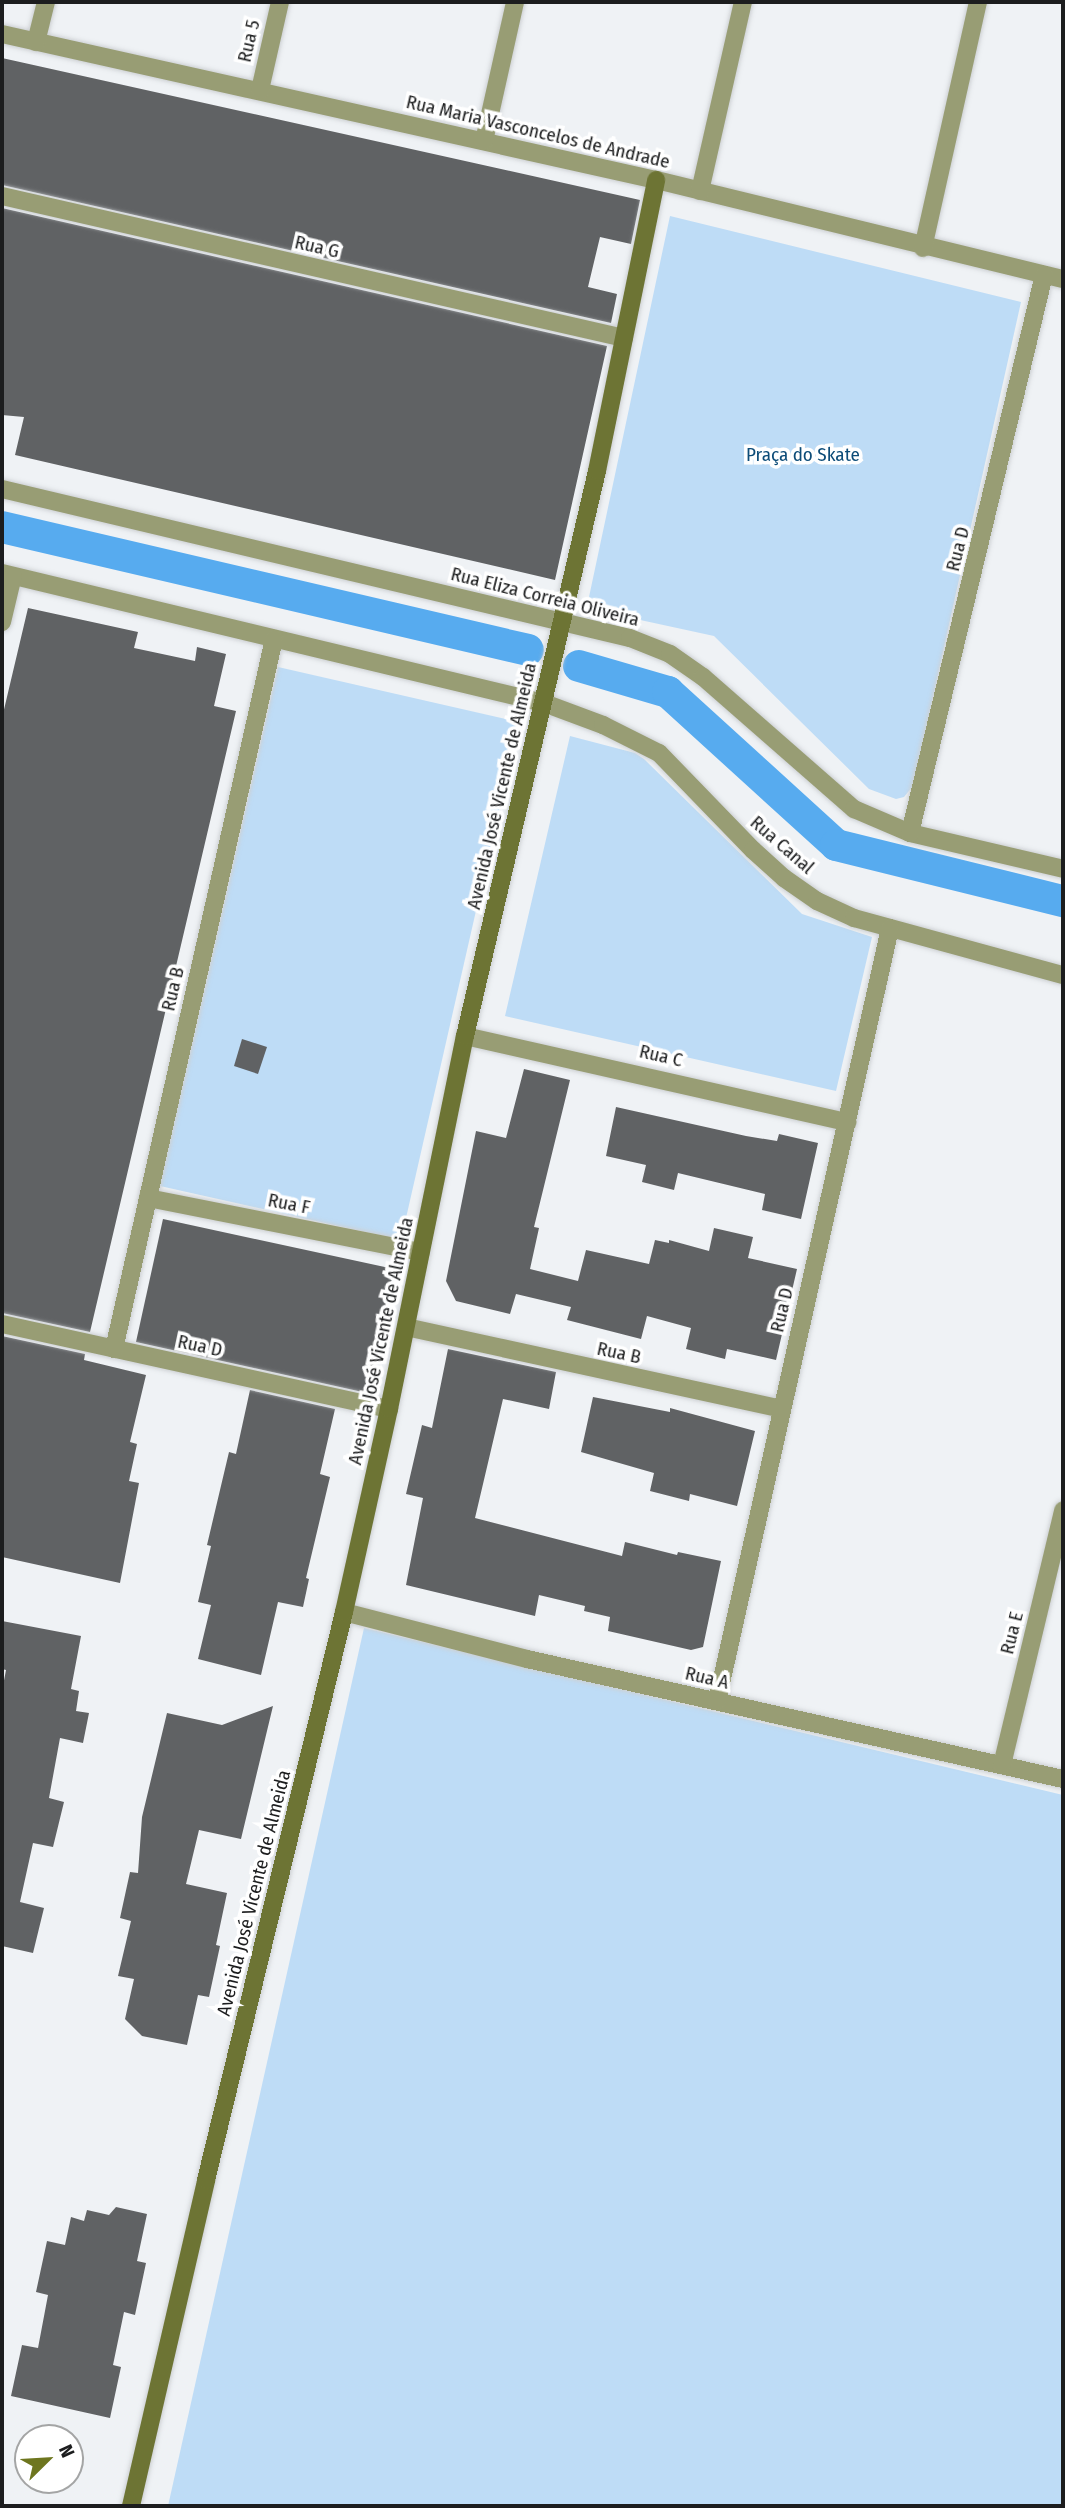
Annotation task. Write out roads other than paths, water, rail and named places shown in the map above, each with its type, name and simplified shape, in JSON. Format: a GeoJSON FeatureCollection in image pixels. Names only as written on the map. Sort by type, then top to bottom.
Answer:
{"type":"FeatureCollection","features":[{"type":"Feature","properties":{"kind":"street"},"geometry":{"type":"LineString","coordinates":[[36,42],[46,2]]}},
{"type":"Feature","properties":{"kind":"street","name":"Rua 5"},"geometry":{"type":"LineString","coordinates":[[260,90],[280,2]]}},
{"type":"Feature","properties":{"kind":"street"},"geometry":{"type":"LineString","coordinates":[[484,141],[515,2]]}},
{"type":"Feature","properties":{"kind":"street"},"geometry":{"type":"LineString","coordinates":[[701,191],[744,2]]}},
{"type":"Feature","properties":{"kind":"street"},"geometry":{"type":"LineString","coordinates":[[923,248],[978,2]]}},
{"type":"Feature","properties":{"kind":"street","name":"Rua Maria Vasconcelos de Andrade"},"geometry":{"type":"LineString","coordinates":[[2,34],[656,180],[923,248],[1063,279]]}},
{"type":"Feature","properties":{"kind":"street","name":"Avenida José Vicente de Almeida"},"geometry":{"type":"LineString","coordinates":[[131,2506],[206,2180],[344,1612],[389,1409],[465,1035],[544,703],[656,180]]}},
{"type":"Feature","properties":{"kind":"street","name":"Rua G"},"geometry":{"type":"LineString","coordinates":[[2,196],[624,338]]}},
{"type":"Feature","properties":{"kind":"street","name":"Rua D"},"geometry":{"type":"LineString","coordinates":[[910,833],[1044,275]]}},
{"type":"Feature","properties":{"kind":"street","name":"Rua Eliza Correia Oliveira"},"geometry":{"type":"LineString","coordinates":[[2,489],[630,638],[670,654],[743,710],[853,809],[910,833],[1063,869]]}},
{"type":"Feature","properties":{"kind":"street"},"geometry":{"type":"LineString","coordinates":[[2,622],[7,574],[544,703]]}},
{"type":"Feature","properties":{"kind":"street","name":"Rua B"},"geometry":{"type":"LineString","coordinates":[[114,1349],[274,639]]}},
{"type":"Feature","properties":{"kind":"street","name":"Rua Canal"},"geometry":{"type":"LineString","coordinates":[[544,703],[635,739],[659,753],[709,807],[784,878],[817,901],[854,918],[1063,975]]}},
{"type":"Feature","properties":{"kind":"street","name":"Rua D"},"geometry":{"type":"LineString","coordinates":[[718,1702],[890,928]]}},
{"type":"Feature","properties":{"kind":"street","name":"Rua C"},"geometry":{"type":"LineString","coordinates":[[465,1035],[847,1122]]}},
{"type":"Feature","properties":{"kind":"street","name":"Rua F"},"geometry":{"type":"LineString","coordinates":[[148,1198],[421,1252]]}},
{"type":"Feature","properties":{"kind":"street","name":"Rua D"},"geometry":{"type":"LineString","coordinates":[[2,1324],[389,1409]]}},
{"type":"Feature","properties":{"kind":"street","name":"Rua B"},"geometry":{"type":"LineString","coordinates":[[406,1326],[781,1409]]}},
{"type":"Feature","properties":{"kind":"street","name":"Rua E"},"geometry":{"type":"LineString","coordinates":[[1002,1765],[1063,1510]]}},
{"type":"Feature","properties":{"kind":"street","name":"Rua A"},"geometry":{"type":"LineString","coordinates":[[344,1612],[527,1659],[1063,1779]]}},
{"type":"Feature","properties":{"kind":"waterway"},"geometry":{"type":"LineString","coordinates":[[2,527],[528,650]]}},
{"type":"Feature","properties":{"kind":"waterway"},"geometry":{"type":"LineString","coordinates":[[579,666],[668,692],[836,845],[1063,901]]}},
{"type":"Feature","properties":{"kind":"park label","name":"Praça do Skate"},"geometry":{"type":"Point","coordinates":[803,455]}}]}
